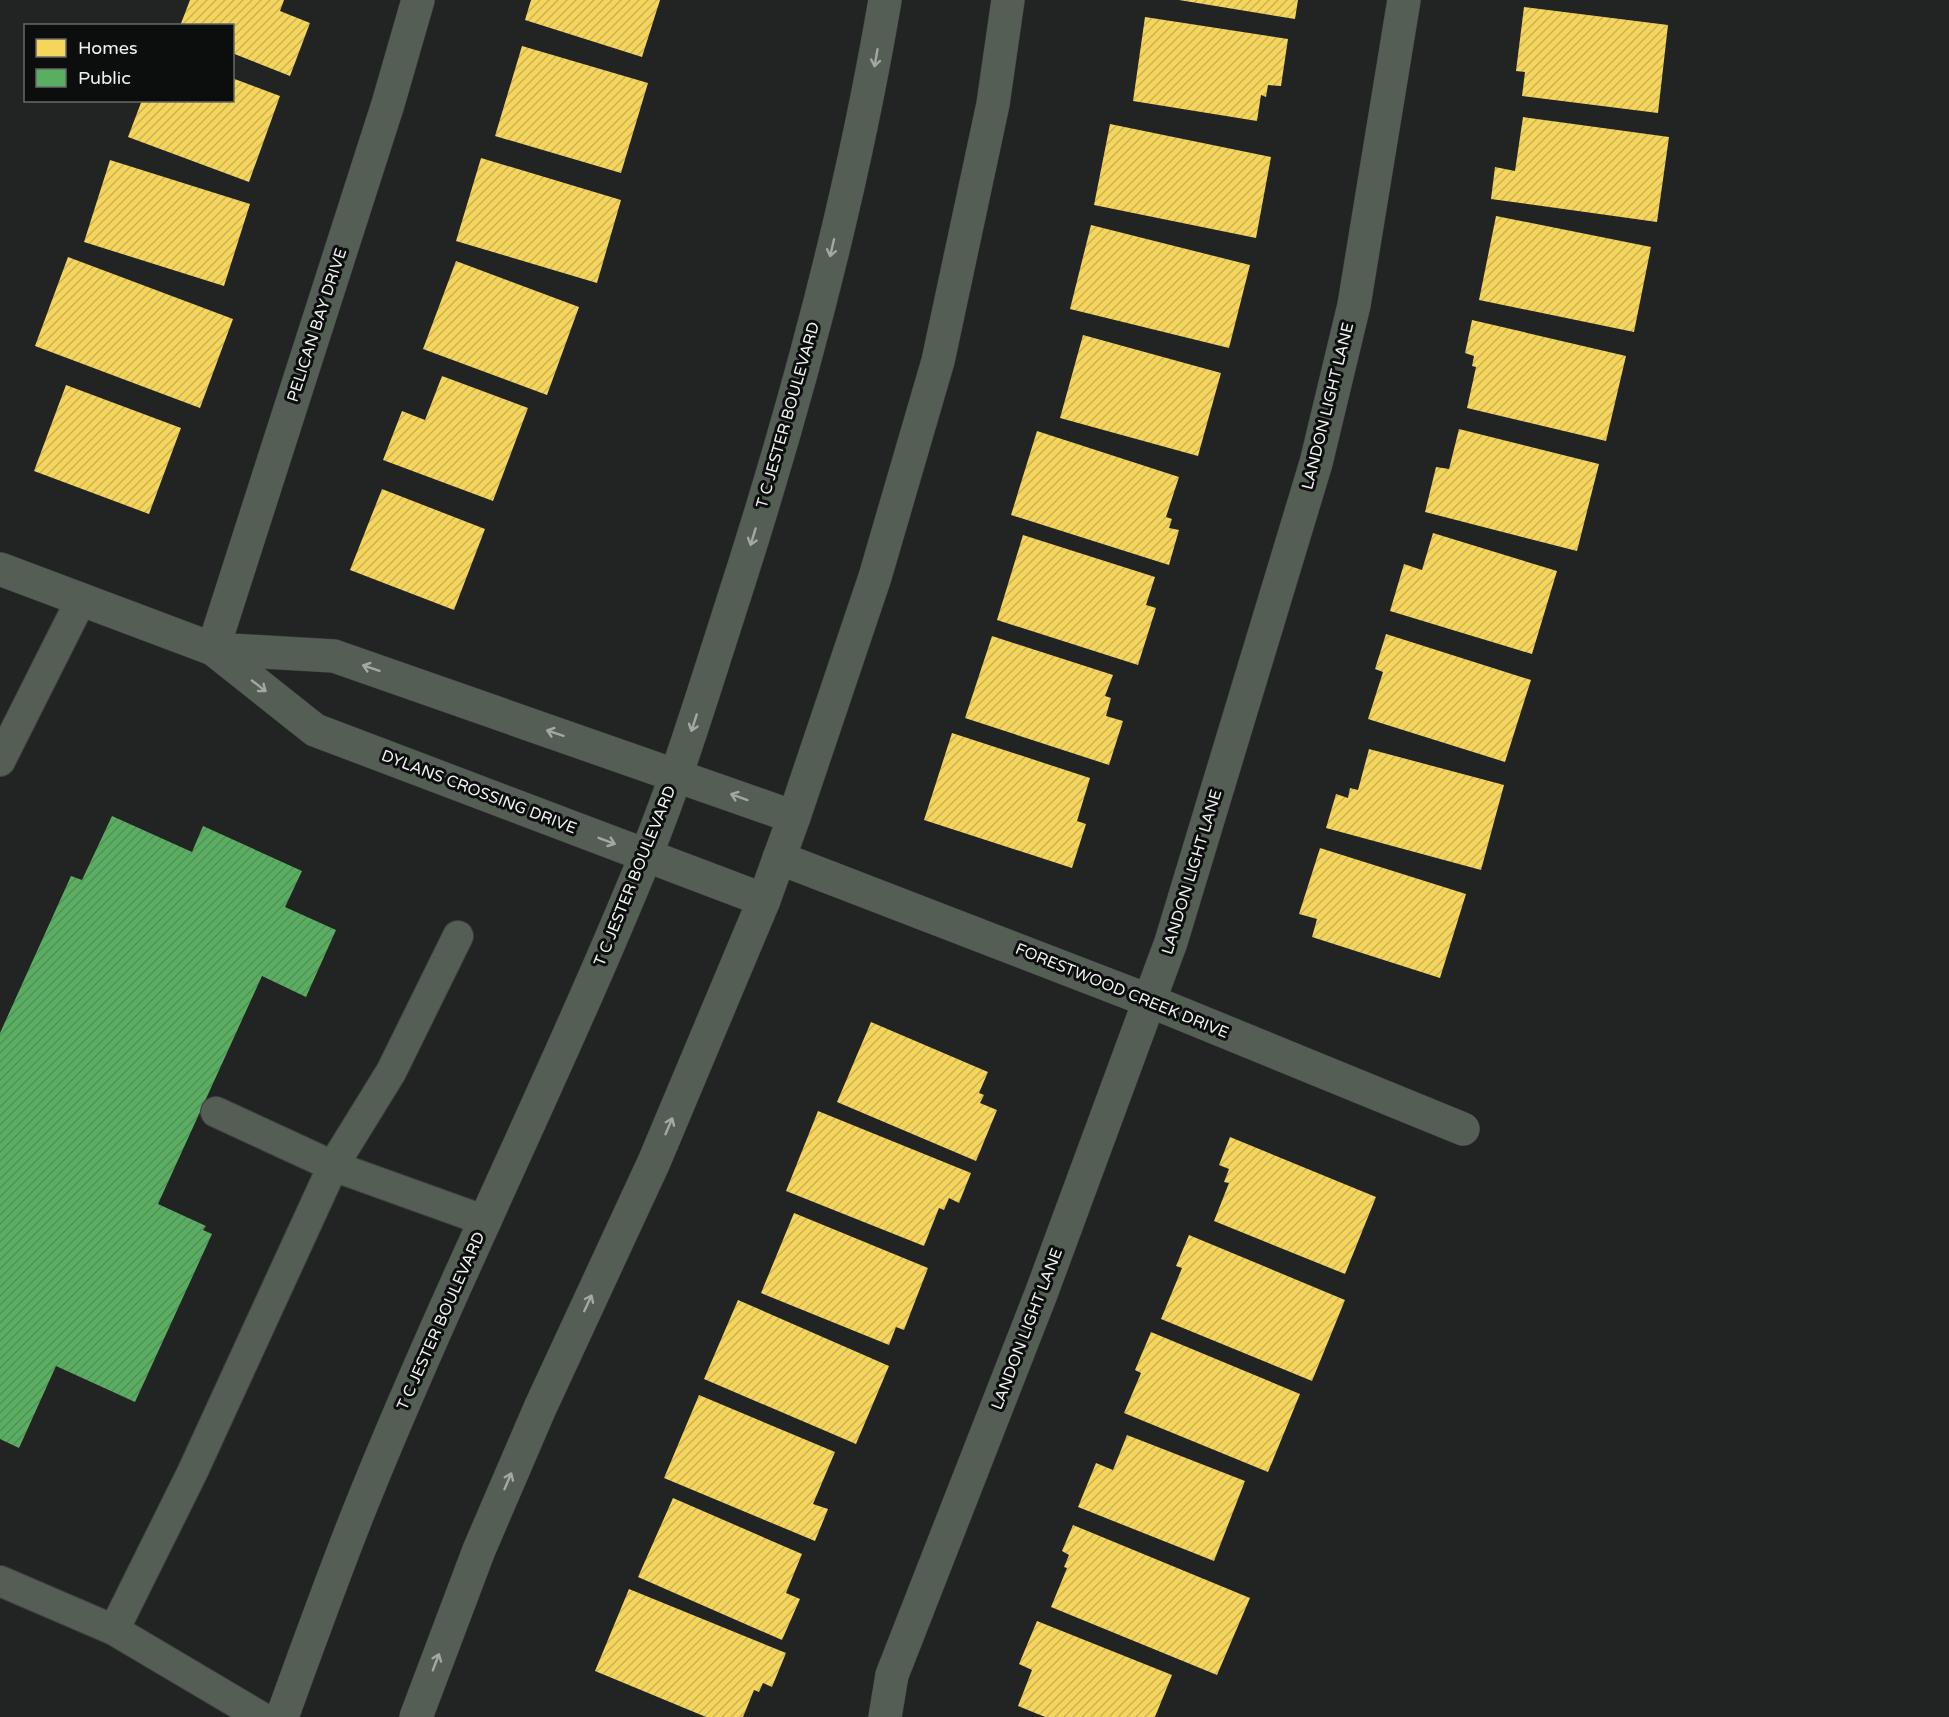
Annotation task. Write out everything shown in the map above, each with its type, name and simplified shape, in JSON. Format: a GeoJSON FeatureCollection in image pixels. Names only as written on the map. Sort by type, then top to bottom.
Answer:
{"type":"FeatureCollection","features":[{"type":"Feature","properties":{"kind":"street","name":"PELICAN BAY DRIVE"},"geometry":{"type":"LineString","coordinates":[[213,649],[388,104],[418,0]]}},
{"type":"Feature","properties":{"kind":"street","name":"T C JESTER BOULEVARD"},"geometry":{"type":"LineString","coordinates":[[282,1717],[359,1511],[422,1363],[539,1104],[646,856],[677,775],[752,541],[814,328],[873,74],[885,0]]}},
{"type":"Feature","properties":{"kind":"street"},"geometry":{"type":"LineString","coordinates":[[416,1717],[483,1539],[540,1408],[654,1162],[764,900],[794,818],[875,577],[938,361],[993,104],[1008,0]]}},
{"type":"Feature","properties":{"kind":"street","name":"LANDON LIGHT LANE"},"geometry":{"type":"LineString","coordinates":[[885,1717],[892,1675],[1041,1294],[1171,942],[1316,463],[1354,304],[1404,0]]}},
{"type":"Feature","properties":{"kind":"street","name":"DYLANS CROSSING DRIVE"},"geometry":{"type":"LineString","coordinates":[[0,569],[213,649],[334,656],[794,818]]}},
{"type":"Feature","properties":{"kind":"street","name":"DYLANS CROSSING DRIVE"},"geometry":{"type":"LineString","coordinates":[[213,649],[315,730],[764,900]]}},
{"type":"Feature","properties":{"kind":"street","name":"FORESTWOOD CREEK DRIVE"},"geometry":{"type":"LineString","coordinates":[[779,858],[1150,1001],[1463,1129]]}},
{"type":"Feature","properties":{"kind":"lane"},"geometry":{"type":"LineString","coordinates":[[0,760],[81,600]]}},
{"type":"Feature","properties":{"kind":"lane"},"geometry":{"type":"LineString","coordinates":[[114,1630],[192,1473],[333,1166],[391,1072],[458,936]]}},
{"type":"Feature","properties":{"kind":"lane"},"geometry":{"type":"LineString","coordinates":[[216,1112],[333,1166],[486,1221]]}},
{"type":"Feature","properties":{"kind":"lane"},"geometry":{"type":"LineString","coordinates":[[0,1581],[114,1630],[261,1717]]}},
{"type":"Feature","properties":{"kind":"building: Homes"},"geometry":{"type":"Polygon","coordinates":[[[190,0],[284,0],[280,11],[310,23],[290,76],[234,54],[234,24],[181,24],[190,0]]]}},
{"type":"Feature","properties":{"kind":"building: Homes"},"geometry":{"type":"Polygon","coordinates":[[[531,0],[660,0],[642,57],[525,20],[531,0]]]}},
{"type":"Feature","properties":{"kind":"building: Homes"},"geometry":{"type":"Polygon","coordinates":[[[1179,0],[1298,0],[1295,19],[1179,0]]]}},
{"type":"Feature","properties":{"kind":"building: Homes"},"geometry":{"type":"Polygon","coordinates":[[[1524,7],[1668,25],[1658,113],[1522,96],[1525,72],[1516,71],[1524,7]]]}},
{"type":"Feature","properties":{"kind":"building: Homes"},"geometry":{"type":"Polygon","coordinates":[[[1145,17],[1288,39],[1281,86],[1268,85],[1266,97],[1261,95],[1257,121],[1133,101],[1145,17]]]}},
{"type":"Feature","properties":{"kind":"building: Homes"},"geometry":{"type":"Polygon","coordinates":[[[522,46],[648,83],[621,173],[495,136],[522,46]]]}},
{"type":"Feature","properties":{"kind":"building: Homes"},"geometry":{"type":"Polygon","coordinates":[[[234,79],[280,96],[249,182],[128,137],[141,102],[234,102],[234,79]]]}},
{"type":"Feature","properties":{"kind":"building: Homes"},"geometry":{"type":"Polygon","coordinates":[[[1523,117],[1669,137],[1657,222],[1491,199],[1495,167],[1515,171],[1523,117]]]}},
{"type":"Feature","properties":{"kind":"building: Homes"},"geometry":{"type":"Polygon","coordinates":[[[1110,124],[1271,157],[1256,238],[1094,205],[1110,124]]]}},
{"type":"Feature","properties":{"kind":"building: Homes"},"geometry":{"type":"Polygon","coordinates":[[[481,158],[621,200],[597,283],[456,241],[481,158]]]}},
{"type":"Feature","properties":{"kind":"building: Homes"},"geometry":{"type":"Polygon","coordinates":[[[110,160],[250,204],[224,286],[84,242],[110,160]]]}},
{"type":"Feature","properties":{"kind":"building: Homes"},"geometry":{"type":"Polygon","coordinates":[[[1496,216],[1651,247],[1634,332],[1479,300],[1496,216]]]}},
{"type":"Feature","properties":{"kind":"building: Homes"},"geometry":{"type":"Polygon","coordinates":[[[1091,225],[1250,265],[1229,348],[1070,309],[1091,225]]]}},
{"type":"Feature","properties":{"kind":"building: Homes"},"geometry":{"type":"Polygon","coordinates":[[[68,257],[233,319],[200,408],[35,346],[68,257]]]}},
{"type":"Feature","properties":{"kind":"building: Homes"},"geometry":{"type":"Polygon","coordinates":[[[456,261],[579,307],[547,395],[423,349],[456,261]]]}},
{"type":"Feature","properties":{"kind":"building: Homes"},"geometry":{"type":"Polygon","coordinates":[[[1472,320],[1626,356],[1606,441],[1467,408],[1476,367],[1472,366],[1474,356],[1465,353],[1472,320]]]}},
{"type":"Feature","properties":{"kind":"building: Homes"},"geometry":{"type":"Polygon","coordinates":[[[1083,335],[1221,373],[1198,456],[1060,418],[1083,335]]]}},
{"type":"Feature","properties":{"kind":"building: Homes"},"geometry":{"type":"Polygon","coordinates":[[[442,376],[528,408],[493,501],[383,460],[402,411],[425,420],[442,376]]]}},
{"type":"Feature","properties":{"kind":"building: Homes"},"geometry":{"type":"Polygon","coordinates":[[[66,385],[181,428],[149,514],[34,471],[66,385]]]}},
{"type":"Feature","properties":{"kind":"building: Homes"},"geometry":{"type":"Polygon","coordinates":[[[1459,429],[1599,464],[1577,551],[1425,512],[1436,467],[1449,469],[1459,429]]]}},
{"type":"Feature","properties":{"kind":"building: Homes"},"geometry":{"type":"Polygon","coordinates":[[[1037,431],[1179,477],[1166,517],[1172,519],[1169,528],[1179,530],[1169,565],[1011,515],[1037,431]]]}},
{"type":"Feature","properties":{"kind":"building: Homes"},"geometry":{"type":"Polygon","coordinates":[[[382,489],[485,529],[454,610],[350,570],[382,489]]]}},
{"type":"Feature","properties":{"kind":"building: Homes"},"geometry":{"type":"Polygon","coordinates":[[[1433,533],[1557,571],[1532,654],[1390,611],[1404,564],[1422,570],[1433,533]]]}},
{"type":"Feature","properties":{"kind":"building: Homes"},"geometry":{"type":"Polygon","coordinates":[[[1023,535],[1155,577],[1146,605],[1156,608],[1138,665],[997,620],[1023,535]]]}},
{"type":"Feature","properties":{"kind":"building: Homes"},"geometry":{"type":"Polygon","coordinates":[[[1386,634],[1531,680],[1505,762],[1368,719],[1383,672],[1375,669],[1386,634]]]}},
{"type":"Feature","properties":{"kind":"building: Homes"},"geometry":{"type":"Polygon","coordinates":[[[992,636],[1113,675],[1105,696],[1111,698],[1106,716],[1123,721],[1109,765],[965,718],[992,636]]]}},
{"type":"Feature","properties":{"kind":"building: Homes"},"geometry":{"type":"Polygon","coordinates":[[[952,733],[1090,778],[1077,821],[1086,824],[1072,868],[924,820],[952,733]]]}},
{"type":"Feature","properties":{"kind":"building: Homes"},"geometry":{"type":"Polygon","coordinates":[[[1369,749],[1504,785],[1481,870],[1326,828],[1336,794],[1348,798],[1350,788],[1358,790],[1369,749]]]}},
{"type":"Feature","properties":{"kind":"building: Homes"},"geometry":{"type":"Polygon","coordinates":[[[1320,848],[1466,894],[1440,978],[1312,937],[1317,919],[1299,914],[1320,848]]]}},
{"type":"Feature","properties":{"kind":"building: Homes"},"geometry":{"type":"Polygon","coordinates":[[[871,1022],[988,1072],[979,1093],[984,1095],[980,1103],[997,1110],[976,1161],[837,1102],[871,1022]]]}},
{"type":"Feature","properties":{"kind":"building: Homes"},"geometry":{"type":"Polygon","coordinates":[[[818,1111],[971,1173],[959,1203],[949,1198],[944,1210],[939,1208],[924,1246],[786,1191],[818,1111]]]}},
{"type":"Feature","properties":{"kind":"building: Homes"},"geometry":{"type":"Polygon","coordinates":[[[1230,1137],[1376,1197],[1345,1274],[1214,1221],[1229,1183],[1224,1182],[1229,1169],[1219,1165],[1230,1137]]]}},
{"type":"Feature","properties":{"kind":"building: Homes"},"geometry":{"type":"Polygon","coordinates":[[[794,1213],[928,1268],[904,1330],[896,1327],[889,1345],[761,1293],[794,1213]]]}},
{"type":"Feature","properties":{"kind":"building: Homes"},"geometry":{"type":"Polygon","coordinates":[[[1189,1235],[1345,1300],[1312,1381],[1161,1319],[1182,1268],[1176,1266],[1189,1235]]]}},
{"type":"Feature","properties":{"kind":"building: Homes"},"geometry":{"type":"Polygon","coordinates":[[[738,1300],[889,1366],[856,1444],[704,1379],[738,1300]]]}},
{"type":"Feature","properties":{"kind":"building: Homes"},"geometry":{"type":"Polygon","coordinates":[[[1151,1332],[1300,1394],[1268,1472],[1124,1413],[1141,1373],[1135,1370],[1151,1332]]]}},
{"type":"Feature","properties":{"kind":"building: Homes"},"geometry":{"type":"Polygon","coordinates":[[[699,1395],[835,1452],[813,1504],[828,1509],[815,1541],[664,1478],[699,1395]]]}},
{"type":"Feature","properties":{"kind":"building: Homes"},"geometry":{"type":"Polygon","coordinates":[[[1127,1435],[1245,1481],[1214,1561],[1078,1507],[1096,1463],[1113,1470],[1127,1435]]]}},
{"type":"Feature","properties":{"kind":"building: Homes"},"geometry":{"type":"Polygon","coordinates":[[[673,1498],[802,1554],[786,1593],[800,1599],[782,1640],[638,1577],[673,1498]]]}},
{"type":"Feature","properties":{"kind":"building: Homes"},"geometry":{"type":"Polygon","coordinates":[[[1073,1525],[1250,1598],[1217,1675],[1051,1607],[1067,1568],[1064,1567],[1069,1555],[1062,1551],[1073,1525]]]}},
{"type":"Feature","properties":{"kind":"building: Homes"},"geometry":{"type":"Polygon","coordinates":[[[629,1589],[786,1653],[772,1687],[763,1683],[759,1692],[754,1690],[743,1717],[706,1717],[595,1671],[629,1589]]]}},
{"type":"Feature","properties":{"kind":"building: Homes"},"geometry":{"type":"Polygon","coordinates":[[[1037,1621],[1172,1675],[1155,1717],[1045,1717],[1018,1706],[1032,1670],[1019,1664],[1037,1621]]]}},
{"type":"Feature","properties":{"kind":"building: Public"},"geometry":{"type":"Polygon","coordinates":[[[112,816],[192,852],[203,826],[302,871],[285,907],[336,930],[306,997],[262,976],[158,1204],[206,1226],[203,1230],[212,1234],[135,1402],[56,1366],[19,1448],[0,1439],[0,1033],[71,876],[82,880],[112,816]]]}}]}
